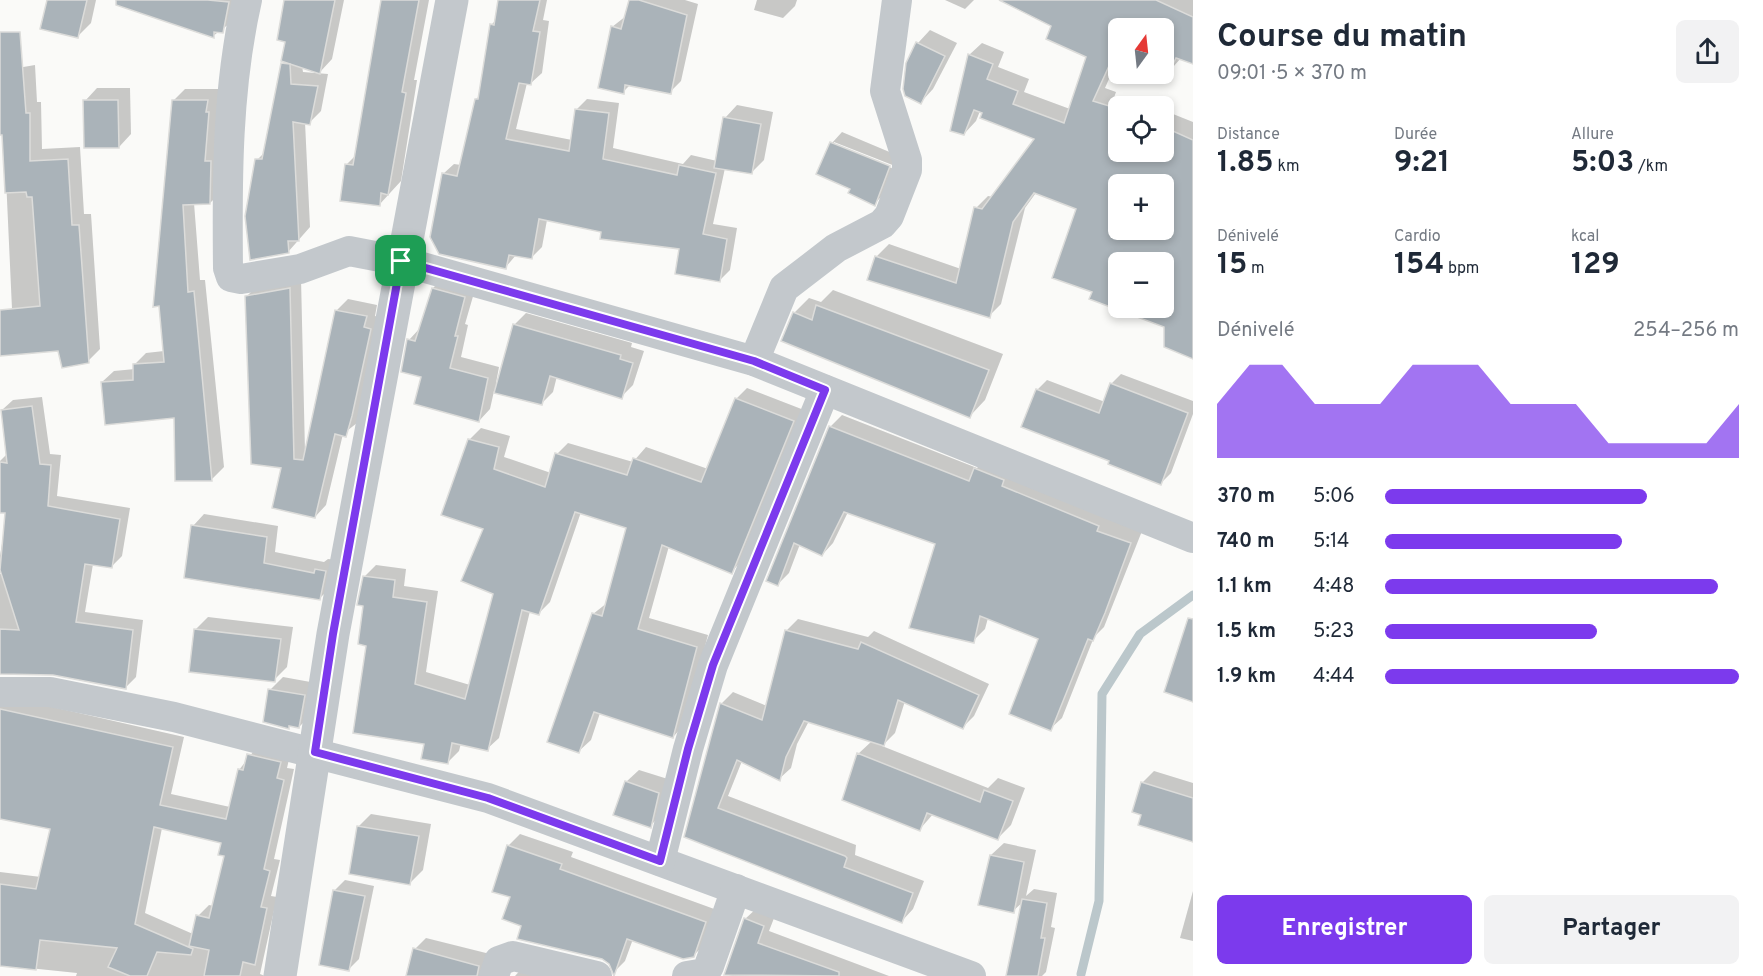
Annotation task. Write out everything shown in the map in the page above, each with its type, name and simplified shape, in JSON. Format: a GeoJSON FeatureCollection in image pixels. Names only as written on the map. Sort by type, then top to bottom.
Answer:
{"type":"FeatureCollection","features":[{"type":"Feature","properties":{"kind":"street"},"geometry":{"type":"LineString","coordinates":[[247,0],[238,42],[227,161],[228,268],[231,277],[241,279],[300,268],[349,251],[401,261],[754,361],[1190,529]]}},
{"type":"Feature","properties":{"kind":"street"},"geometry":{"type":"LineString","coordinates":[[280,976],[333,634],[401,261],[452,0]]}},
{"type":"Feature","properties":{"kind":"street"},"geometry":{"type":"LineString","coordinates":[[754,361],[784,288],[836,248],[873,230],[889,216],[907,170],[907,160],[885,91],[897,0]]}},
{"type":"Feature","properties":{"kind":"street"},"geometry":{"type":"LineString","coordinates":[[660,861],[688,749],[713,665],[825,390]]}},
{"type":"Feature","properties":{"kind":"street"},"geometry":{"type":"LineString","coordinates":[[0,692],[50,692],[174,717],[488,798],[971,976]]}},
{"type":"Feature","properties":{"kind":"street"},"geometry":{"type":"LineString","coordinates":[[687,976],[705,973],[709,966],[736,889]]}},
{"type":"Feature","properties":{"kind":"street"},"geometry":{"type":"LineString","coordinates":[[494,976],[500,961],[513,956],[597,976]]}},
{"type":"Feature","properties":{"kind":"building"},"geometry":{"type":"Polygon","coordinates":[[[47,0],[87,0],[78,38],[40,29],[47,0]]]}},
{"type":"Feature","properties":{"kind":"building"},"geometry":{"type":"Polygon","coordinates":[[[116,0],[229,2],[223,33],[214,32],[214,38],[116,5],[116,0]]]}},
{"type":"Feature","properties":{"kind":"building"},"geometry":{"type":"Polygon","coordinates":[[[284,0],[335,0],[320,74],[281,61],[285,42],[277,40],[284,0]]]}},
{"type":"Feature","properties":{"kind":"building"},"geometry":{"type":"Polygon","coordinates":[[[381,0],[419,0],[402,92],[406,93],[388,195],[381,193],[380,206],[340,201],[345,164],[353,165],[381,0]]]}},
{"type":"Feature","properties":{"kind":"building"},"geometry":{"type":"Polygon","coordinates":[[[498,0],[540,0],[533,31],[540,32],[531,85],[519,83],[506,139],[569,151],[575,109],[609,113],[603,159],[677,175],[679,165],[716,173],[703,234],[727,239],[720,282],[675,274],[679,249],[600,239],[601,232],[539,219],[532,259],[509,255],[506,269],[439,254],[430,237],[442,173],[457,176],[475,99],[478,99],[490,24],[494,25],[498,0]]]}},
{"type":"Feature","properties":{"kind":"building"},"geometry":{"type":"Polygon","coordinates":[[[629,0],[639,0],[687,15],[671,94],[625,85],[624,94],[598,88],[611,26],[621,29],[629,0]]]}},
{"type":"Feature","properties":{"kind":"building"},"geometry":{"type":"Polygon","coordinates":[[[999,0],[1156,0],[1193,17],[1193,64],[1176,58],[1174,62],[1174,18],[1108,18],[1108,68],[1093,101],[1108,106],[1108,162],[1174,162],[1174,131],[1193,140],[1193,359],[1164,347],[1164,327],[1140,318],[1174,318],[1174,252],[1108,252],[1108,306],[1089,299],[1092,292],[1052,278],[1076,209],[1034,193],[1013,222],[990,318],[867,280],[875,256],[956,283],[974,207],[982,209],[1034,139],[980,118],[982,113],[974,110],[964,135],[950,131],[968,54],[993,64],[987,79],[1018,91],[1013,104],[1064,123],[1086,57],[1046,39],[1051,26],[999,0]]]}},
{"type":"Feature","properties":{"kind":"building"},"geometry":{"type":"Polygon","coordinates":[[[0,32],[20,32],[26,113],[30,113],[30,161],[68,159],[72,225],[79,225],[89,363],[62,368],[58,351],[0,356],[0,310],[40,306],[32,197],[27,197],[26,192],[5,193],[2,135],[0,135],[0,32]]]}},
{"type":"Feature","properties":{"kind":"building"},"geometry":{"type":"Polygon","coordinates":[[[916,42],[945,56],[921,104],[905,96],[903,89],[906,63],[916,42]]]}},
{"type":"Feature","properties":{"kind":"building"},"geometry":{"type":"Polygon","coordinates":[[[281,63],[290,64],[291,84],[318,86],[310,125],[293,122],[299,241],[288,241],[289,253],[250,260],[245,216],[255,159],[262,159],[281,63]]]}},
{"type":"Feature","properties":{"kind":"building"},"geometry":{"type":"Polygon","coordinates":[[[83,100],[118,100],[119,148],[84,148],[83,100]]]}},
{"type":"Feature","properties":{"kind":"building"},"geometry":{"type":"Polygon","coordinates":[[[172,100],[208,100],[205,161],[211,161],[210,204],[183,205],[188,292],[194,291],[212,481],[175,481],[174,418],[105,425],[101,382],[133,380],[133,364],[164,362],[159,306],[153,307],[172,100]]]}},
{"type":"Feature","properties":{"kind":"building"},"geometry":{"type":"Polygon","coordinates":[[[723,117],[761,124],[752,174],[714,168],[723,117]]]}},
{"type":"Feature","properties":{"kind":"building"},"geometry":{"type":"Polygon","coordinates":[[[830,142],[890,166],[875,206],[848,193],[850,189],[816,174],[830,142]]]}},
{"type":"Feature","properties":{"kind":"building"},"geometry":{"type":"Polygon","coordinates":[[[290,288],[294,459],[303,460],[335,310],[367,316],[364,327],[371,329],[346,437],[335,434],[315,518],[272,508],[281,468],[251,464],[245,296],[290,288]]]}},
{"type":"Feature","properties":{"kind":"building"},"geometry":{"type":"Polygon","coordinates":[[[432,288],[465,297],[450,368],[488,378],[479,422],[414,404],[421,377],[401,372],[407,339],[415,341],[432,288]]]}},
{"type":"Feature","properties":{"kind":"building"},"geometry":{"type":"Polygon","coordinates":[[[816,305],[989,370],[970,418],[781,341],[793,312],[812,320],[816,305]]]}},
{"type":"Feature","properties":{"kind":"building"},"geometry":{"type":"Polygon","coordinates":[[[513,324],[621,355],[620,359],[633,363],[622,399],[550,376],[542,405],[494,393],[513,324]]]}},
{"type":"Feature","properties":{"kind":"building"},"geometry":{"type":"Polygon","coordinates":[[[1110,383],[1188,413],[1161,485],[1108,464],[1109,461],[1021,427],[1036,389],[1099,413],[1110,383]]]}},
{"type":"Feature","properties":{"kind":"building"},"geometry":{"type":"Polygon","coordinates":[[[735,398],[794,421],[732,574],[662,545],[638,629],[697,647],[673,738],[594,712],[579,753],[547,742],[592,613],[602,616],[626,528],[575,512],[539,615],[522,610],[488,751],[452,743],[448,764],[421,759],[424,744],[353,733],[366,646],[358,644],[363,606],[357,605],[363,576],[395,580],[393,597],[427,602],[415,684],[465,699],[493,594],[461,581],[483,529],[441,515],[468,439],[499,447],[494,469],[545,487],[555,453],[627,475],[633,458],[701,482],[735,398]]]}},
{"type":"Feature","properties":{"kind":"building"},"geometry":{"type":"Polygon","coordinates":[[[32,406],[40,464],[51,465],[48,506],[120,519],[112,568],[85,564],[76,622],[133,630],[126,689],[53,675],[0,674],[0,629],[19,630],[0,570],[5,513],[0,513],[0,462],[7,463],[1,410],[32,406]]]}},
{"type":"Feature","properties":{"kind":"building"},"geometry":{"type":"Polygon","coordinates":[[[829,426],[969,481],[974,468],[1004,480],[1002,486],[1099,526],[1097,531],[1131,543],[1105,613],[1093,641],[1088,639],[1051,731],[1009,714],[1038,639],[980,616],[974,643],[909,628],[935,544],[844,512],[822,556],[794,543],[778,586],[766,581],[829,426]]]}},
{"type":"Feature","properties":{"kind":"building"},"geometry":{"type":"Polygon","coordinates":[[[191,525],[267,537],[264,563],[314,573],[315,569],[326,571],[320,600],[184,578],[191,525]]]}},
{"type":"Feature","properties":{"kind":"building"},"geometry":{"type":"Polygon","coordinates":[[[1188,618],[1193,619],[1193,702],[1164,692],[1188,618]]]}},
{"type":"Feature","properties":{"kind":"building"},"geometry":{"type":"Polygon","coordinates":[[[194,629],[281,639],[275,682],[189,672],[194,629]]]}},
{"type":"Feature","properties":{"kind":"building"},"geometry":{"type":"Polygon","coordinates":[[[785,630],[858,649],[861,642],[979,695],[963,729],[898,700],[884,746],[804,721],[786,757],[780,781],[737,760],[718,808],[845,856],[847,858],[844,867],[913,893],[902,923],[684,837],[720,703],[762,720],[785,630]]]}},
{"type":"Feature","properties":{"kind":"building"},"geometry":{"type":"Polygon","coordinates":[[[268,689],[305,695],[299,728],[289,726],[289,729],[263,722],[268,689]]]}},
{"type":"Feature","properties":{"kind":"building"},"geometry":{"type":"Polygon","coordinates":[[[0,709],[173,747],[160,805],[226,819],[238,769],[243,770],[247,754],[281,762],[277,778],[284,780],[264,869],[270,871],[261,907],[267,908],[255,965],[243,962],[240,976],[204,976],[209,950],[189,946],[196,915],[209,918],[224,856],[218,855],[221,843],[154,827],[135,924],[193,949],[191,955],[157,952],[147,976],[130,976],[108,967],[117,948],[40,940],[36,970],[0,966],[0,884],[36,889],[50,829],[0,819],[0,709]]]}},
{"type":"Feature","properties":{"kind":"building"},"geometry":{"type":"Polygon","coordinates":[[[857,753],[980,802],[984,790],[1013,801],[998,840],[927,813],[920,831],[842,800],[857,753]]]}},
{"type":"Feature","properties":{"kind":"building"},"geometry":{"type":"Polygon","coordinates":[[[625,781],[659,793],[651,828],[613,815],[625,781]]]}},
{"type":"Feature","properties":{"kind":"building"},"geometry":{"type":"Polygon","coordinates":[[[1141,782],[1193,798],[1193,842],[1138,825],[1141,815],[1132,812],[1141,782]]]}},
{"type":"Feature","properties":{"kind":"building"},"geometry":{"type":"Polygon","coordinates":[[[357,826],[419,836],[410,885],[349,874],[357,826]]]}},
{"type":"Feature","properties":{"kind":"building"},"geometry":{"type":"Polygon","coordinates":[[[507,845],[562,864],[560,869],[706,922],[694,957],[683,959],[627,939],[614,976],[609,964],[602,959],[517,939],[521,926],[502,919],[510,897],[492,892],[507,845]]]}},
{"type":"Feature","properties":{"kind":"building"},"geometry":{"type":"Polygon","coordinates":[[[990,855],[1024,862],[1014,913],[978,905],[990,855]]]}},
{"type":"Feature","properties":{"kind":"building"},"geometry":{"type":"Polygon","coordinates":[[[333,890],[365,896],[349,971],[319,965],[333,890]]]}},
{"type":"Feature","properties":{"kind":"building"},"geometry":{"type":"Polygon","coordinates":[[[1022,899],[1047,903],[1041,938],[1045,938],[1038,976],[1006,976],[1022,899]]]}},
{"type":"Feature","properties":{"kind":"building"},"geometry":{"type":"Polygon","coordinates":[[[744,918],[764,926],[758,943],[839,972],[839,976],[724,975],[744,918]]]}},
{"type":"Feature","properties":{"kind":"building"},"geometry":{"type":"Polygon","coordinates":[[[413,948],[479,966],[477,976],[406,976],[413,948]]]}},
{"type":"Feature","properties":{"kind":"waterway"},"geometry":{"type":"LineString","coordinates":[[1081,974],[1099,901],[1102,694],[1140,634],[1193,595]]}},
{"type":"Feature","properties":{"kind":"route"},"geometry":{"type":"LineString","coordinates":[[401,261],[754,361],[825,390],[729,620],[713,665],[688,749],[660,861],[488,798],[315,752],[323,691],[401,261]]}}]}
